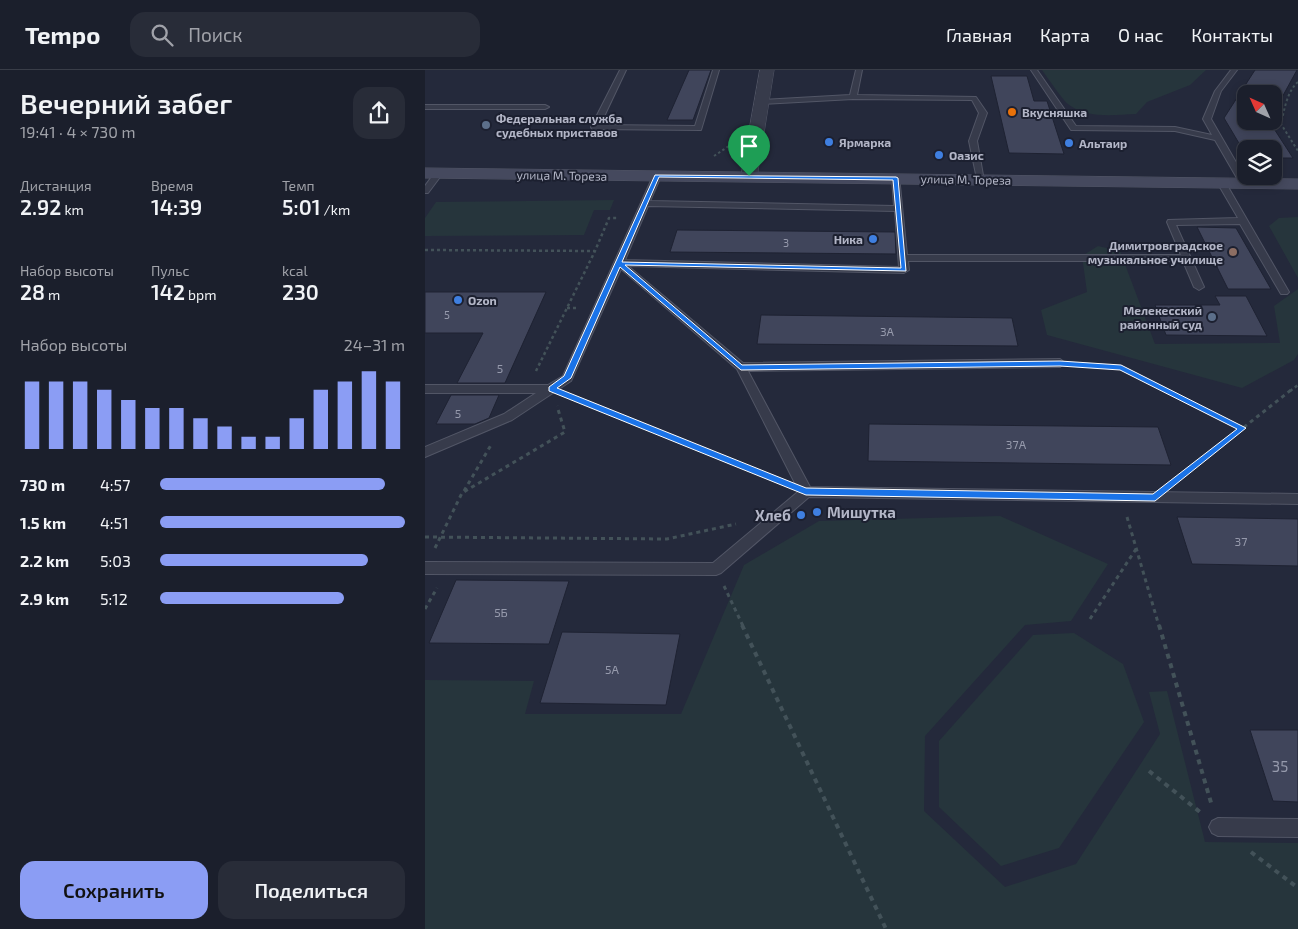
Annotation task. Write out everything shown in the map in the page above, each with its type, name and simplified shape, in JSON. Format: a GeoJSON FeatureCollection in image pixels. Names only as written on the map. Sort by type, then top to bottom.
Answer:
{"type":"FeatureCollection","features":[{"type":"Feature","properties":{"kind":"street"},"geometry":{"type":"LineString","coordinates":[[749,176],[767,70]]}},
{"type":"Feature","properties":{"kind":"street","name":"улица М. Тореза"},"geometry":{"type":"LineString","coordinates":[[432,173],[1237,182]]}},
{"type":"Feature","properties":{"kind":"street","name":"улица М. Тореза"},"geometry":{"type":"LineString","coordinates":[[1282,183],[1298,184]]}},
{"type":"Feature","properties":{"kind":"lane"},"geometry":{"type":"LineString","coordinates":[[623,70],[595,127],[698,128],[716,70]]}},
{"type":"Feature","properties":{"kind":"lane"},"geometry":{"type":"LineString","coordinates":[[853,96],[859,70]]}},
{"type":"Feature","properties":{"kind":"lane"},"geometry":{"type":"LineString","coordinates":[[1034,70],[1075,128],[1175,129],[1218,138]]}},
{"type":"Feature","properties":{"kind":"lane"},"geometry":{"type":"LineString","coordinates":[[1234,70],[1218,91],[1207,119],[1237,170]]}},
{"type":"Feature","properties":{"kind":"lane"},"geometry":{"type":"LineString","coordinates":[[762,102],[853,96],[974,98],[983,113],[973,141],[981,179]]}},
{"type":"Feature","properties":{"kind":"lane"},"geometry":{"type":"LineString","coordinates":[[425,107],[545,107]]}},
{"type":"Feature","properties":{"kind":"lane"},"geometry":{"type":"LineString","coordinates":[[425,191],[432,173]]}},
{"type":"Feature","properties":{"kind":"lane"},"geometry":{"type":"LineString","coordinates":[[425,452],[508,417],[567,378],[657,176]]}},
{"type":"Feature","properties":{"kind":"lane"},"geometry":{"type":"LineString","coordinates":[[619,263],[904,270],[896,178]]}},
{"type":"Feature","properties":{"kind":"lane"},"geometry":{"type":"LineString","coordinates":[[1221,182],[1284,292]]}},
{"type":"Feature","properties":{"kind":"lane"},"geometry":{"type":"LineString","coordinates":[[645,203],[899,209]]}},
{"type":"Feature","properties":{"kind":"lane"},"geometry":{"type":"LineString","coordinates":[[1199,287],[1171,222],[1242,221]]}},
{"type":"Feature","properties":{"kind":"lane"},"geometry":{"type":"LineString","coordinates":[[903,258],[1186,258]]}},
{"type":"Feature","properties":{"kind":"lane"},"geometry":{"type":"LineString","coordinates":[[619,263],[741,367],[806,492]]}},
{"type":"Feature","properties":{"kind":"lane"},"geometry":{"type":"LineString","coordinates":[[741,367],[1060,363]]}},
{"type":"Feature","properties":{"kind":"lane"},"geometry":{"type":"LineString","coordinates":[[425,389],[551,389]]}},
{"type":"Feature","properties":{"kind":"lane"},"geometry":{"type":"LineString","coordinates":[[425,568],[716,569],[806,492],[1298,499]]}},
{"type":"Feature","properties":{"kind":"lane"},"geometry":{"type":"LineString","coordinates":[[1218,827],[1298,828]]}},
{"type":"Feature","properties":{"kind":"path"},"geometry":{"type":"LineString","coordinates":[[1298,82],[1295,84],[1286,104],[1281,124],[1298,151]]}},
{"type":"Feature","properties":{"kind":"path"},"geometry":{"type":"LineString","coordinates":[[527,388],[595,251],[609,218]]}},
{"type":"Feature","properties":{"kind":"path"},"geometry":{"type":"LineString","coordinates":[[425,250],[595,251]]}},
{"type":"Feature","properties":{"kind":"path"},"geometry":{"type":"LineString","coordinates":[[1060,363],[1121,368],[1243,428]]}},
{"type":"Feature","properties":{"kind":"path"},"geometry":{"type":"LineString","coordinates":[[1155,498],[1298,384]]}},
{"type":"Feature","properties":{"kind":"path"},"geometry":{"type":"LineString","coordinates":[[551,389],[806,492]]}},
{"type":"Feature","properties":{"kind":"path"},"geometry":{"type":"LineString","coordinates":[[463,493],[565,432],[551,389]]}},
{"type":"Feature","properties":{"kind":"path"},"geometry":{"type":"LineString","coordinates":[[433,552],[463,493],[508,417]]}},
{"type":"Feature","properties":{"kind":"path"},"geometry":{"type":"LineString","coordinates":[[1121,497],[1218,827]]}},
{"type":"Feature","properties":{"kind":"path"},"geometry":{"type":"LineString","coordinates":[[425,537],[667,539],[743,522]]}},
{"type":"Feature","properties":{"kind":"path"},"geometry":{"type":"LineString","coordinates":[[1090,618],[1136,549]]}},
{"type":"Feature","properties":{"kind":"path"},"geometry":{"type":"LineString","coordinates":[[716,569],[886,929]]}},
{"type":"Feature","properties":{"kind":"path"},"geometry":{"type":"LineString","coordinates":[[1149,771],[1298,888]]}},
{"type":"Feature","properties":{"kind":"shaded area"},"geometry":{"type":"Polygon","coordinates":[[[1042,70],[1206,70],[1190,85],[1147,102],[1136,114],[1101,115],[1083,112],[1068,104],[1042,70]]]}},
{"type":"Feature","properties":{"kind":"shaded area"},"geometry":{"type":"Polygon","coordinates":[[[614,200],[610,210],[594,210],[584,235],[425,236],[425,218],[436,202],[614,200]]]}},
{"type":"Feature","properties":{"kind":"shaded area"},"geometry":{"type":"Polygon","coordinates":[[[1298,217],[1298,278],[1269,226],[1279,218],[1298,217]]]}},
{"type":"Feature","properties":{"kind":"shaded area"},"geometry":{"type":"Polygon","coordinates":[[[1098,246],[1120,251],[1155,344],[1280,343],[1274,306],[1298,289],[1298,354],[1294,360],[1242,388],[1047,335],[1041,310],[1087,292],[1082,256],[1098,246]]]}},
{"type":"Feature","properties":{"kind":"shaded area"},"geometry":{"type":"Polygon","coordinates":[[[1000,516],[1108,564],[1071,621],[1025,625],[925,736],[924,811],[1005,887],[1076,864],[1160,734],[1149,692],[1167,691],[1205,842],[1298,843],[1298,929],[425,929],[425,680],[534,681],[525,714],[681,714],[744,565],[819,521],[1000,516]]]}},
{"type":"Feature","properties":{"kind":"shaded area"},"geometry":{"type":"Polygon","coordinates":[[[1074,633],[1123,664],[1144,722],[1059,848],[1001,866],[939,807],[939,741],[1033,635],[1074,633]]]}},
{"type":"Feature","properties":{"kind":"building"},"geometry":{"type":"Polygon","coordinates":[[[689,70],[711,70],[693,120],[667,120],[689,70]]]}},
{"type":"Feature","properties":{"kind":"building"},"geometry":{"type":"Polygon","coordinates":[[[1255,70],[1297,70],[1283,96],[1283,85],[1245,85],[1255,70]]]}},
{"type":"Feature","properties":{"kind":"building"},"geometry":{"type":"Polygon","coordinates":[[[991,76],[1027,76],[1034,101],[1047,101],[1064,154],[1009,153],[991,76]]]}},
{"type":"Feature","properties":{"kind":"building"},"geometry":{"type":"Polygon","coordinates":[[[1237,98],[1237,130],[1275,130],[1281,140],[1237,140],[1224,118],[1237,98]]]}},
{"type":"Feature","properties":{"kind":"building"},"geometry":{"type":"Polygon","coordinates":[[[1282,141],[1293,158],[1282,158],[1282,141]]]}},
{"type":"Feature","properties":{"kind":"building"},"geometry":{"type":"Polygon","coordinates":[[[1197,227],[1236,228],[1271,289],[1228,289],[1197,227]]]}},
{"type":"Feature","properties":{"kind":"building"},"geometry":{"type":"Polygon","coordinates":[[[677,230],[895,232],[896,254],[670,252],[677,230]]]}},
{"type":"Feature","properties":{"kind":"building"},"geometry":{"type":"Polygon","coordinates":[[[425,292],[546,292],[505,383],[457,383],[483,333],[425,333],[425,292]]]}},
{"type":"Feature","properties":{"kind":"building"},"geometry":{"type":"Polygon","coordinates":[[[1215,296],[1246,296],[1267,336],[1166,335],[1155,305],[1220,305],[1215,296]]]}},
{"type":"Feature","properties":{"kind":"building"},"geometry":{"type":"Polygon","coordinates":[[[761,315],[1012,318],[1018,346],[757,344],[761,315]]]}},
{"type":"Feature","properties":{"kind":"building"},"geometry":{"type":"Polygon","coordinates":[[[451,395],[499,395],[489,418],[475,424],[436,424],[451,395]]]}},
{"type":"Feature","properties":{"kind":"building"},"geometry":{"type":"Polygon","coordinates":[[[869,424],[1158,427],[1171,465],[868,461],[869,424]]]}},
{"type":"Feature","properties":{"kind":"building"},"geometry":{"type":"Polygon","coordinates":[[[1177,517],[1298,519],[1298,566],[1192,564],[1177,517]]]}},
{"type":"Feature","properties":{"kind":"building"},"geometry":{"type":"Polygon","coordinates":[[[456,580],[569,581],[549,644],[429,643],[456,580]]]}},
{"type":"Feature","properties":{"kind":"building"},"geometry":{"type":"Polygon","coordinates":[[[562,632],[680,634],[666,705],[540,703],[562,632]]]}},
{"type":"Feature","properties":{"kind":"building"},"geometry":{"type":"Polygon","coordinates":[[[1250,730],[1298,730],[1298,802],[1273,801],[1250,730]]]}},
{"type":"Feature","properties":{"kind":"place","name":"Вкусняшка"},"geometry":{"type":"Point","coordinates":[1012,112]}},
{"type":"Feature","properties":{"kind":"place","name":"Федеральная служба судебных приставов"},"geometry":{"type":"Point","coordinates":[486,125]}},
{"type":"Feature","properties":{"kind":"place","name":"Ярмарка"},"geometry":{"type":"Point","coordinates":[829,142]}},
{"type":"Feature","properties":{"kind":"place","name":"Альтаир"},"geometry":{"type":"Point","coordinates":[1069,143]}},
{"type":"Feature","properties":{"kind":"place","name":"Оазис"},"geometry":{"type":"Point","coordinates":[939,155]}},
{"type":"Feature","properties":{"kind":"place","name":"Ника"},"geometry":{"type":"Point","coordinates":[873,239]}},
{"type":"Feature","properties":{"kind":"place","name":"Димитровградское музыкальное училище"},"geometry":{"type":"Point","coordinates":[1233,252]}},
{"type":"Feature","properties":{"kind":"place","name":"Ozon"},"geometry":{"type":"Point","coordinates":[458,300]}},
{"type":"Feature","properties":{"kind":"place","name":"Мелекесский районный суд"},"geometry":{"type":"Point","coordinates":[1212,317]}},
{"type":"Feature","properties":{"kind":"place","name":"Мишутка"},"geometry":{"type":"Point","coordinates":[817,512]}},
{"type":"Feature","properties":{"kind":"place","name":"Хлеб"},"geometry":{"type":"Point","coordinates":[801,515]}},
{"type":"Feature","properties":{"kind":"route"},"geometry":{"type":"LineString","coordinates":[[657,176],[749,176],[896,178],[904,270],[619,263],[741,367],[1060,363],[1121,368],[1243,428],[1155,498],[806,492],[551,389],[567,378],[657,176]]}}]}
